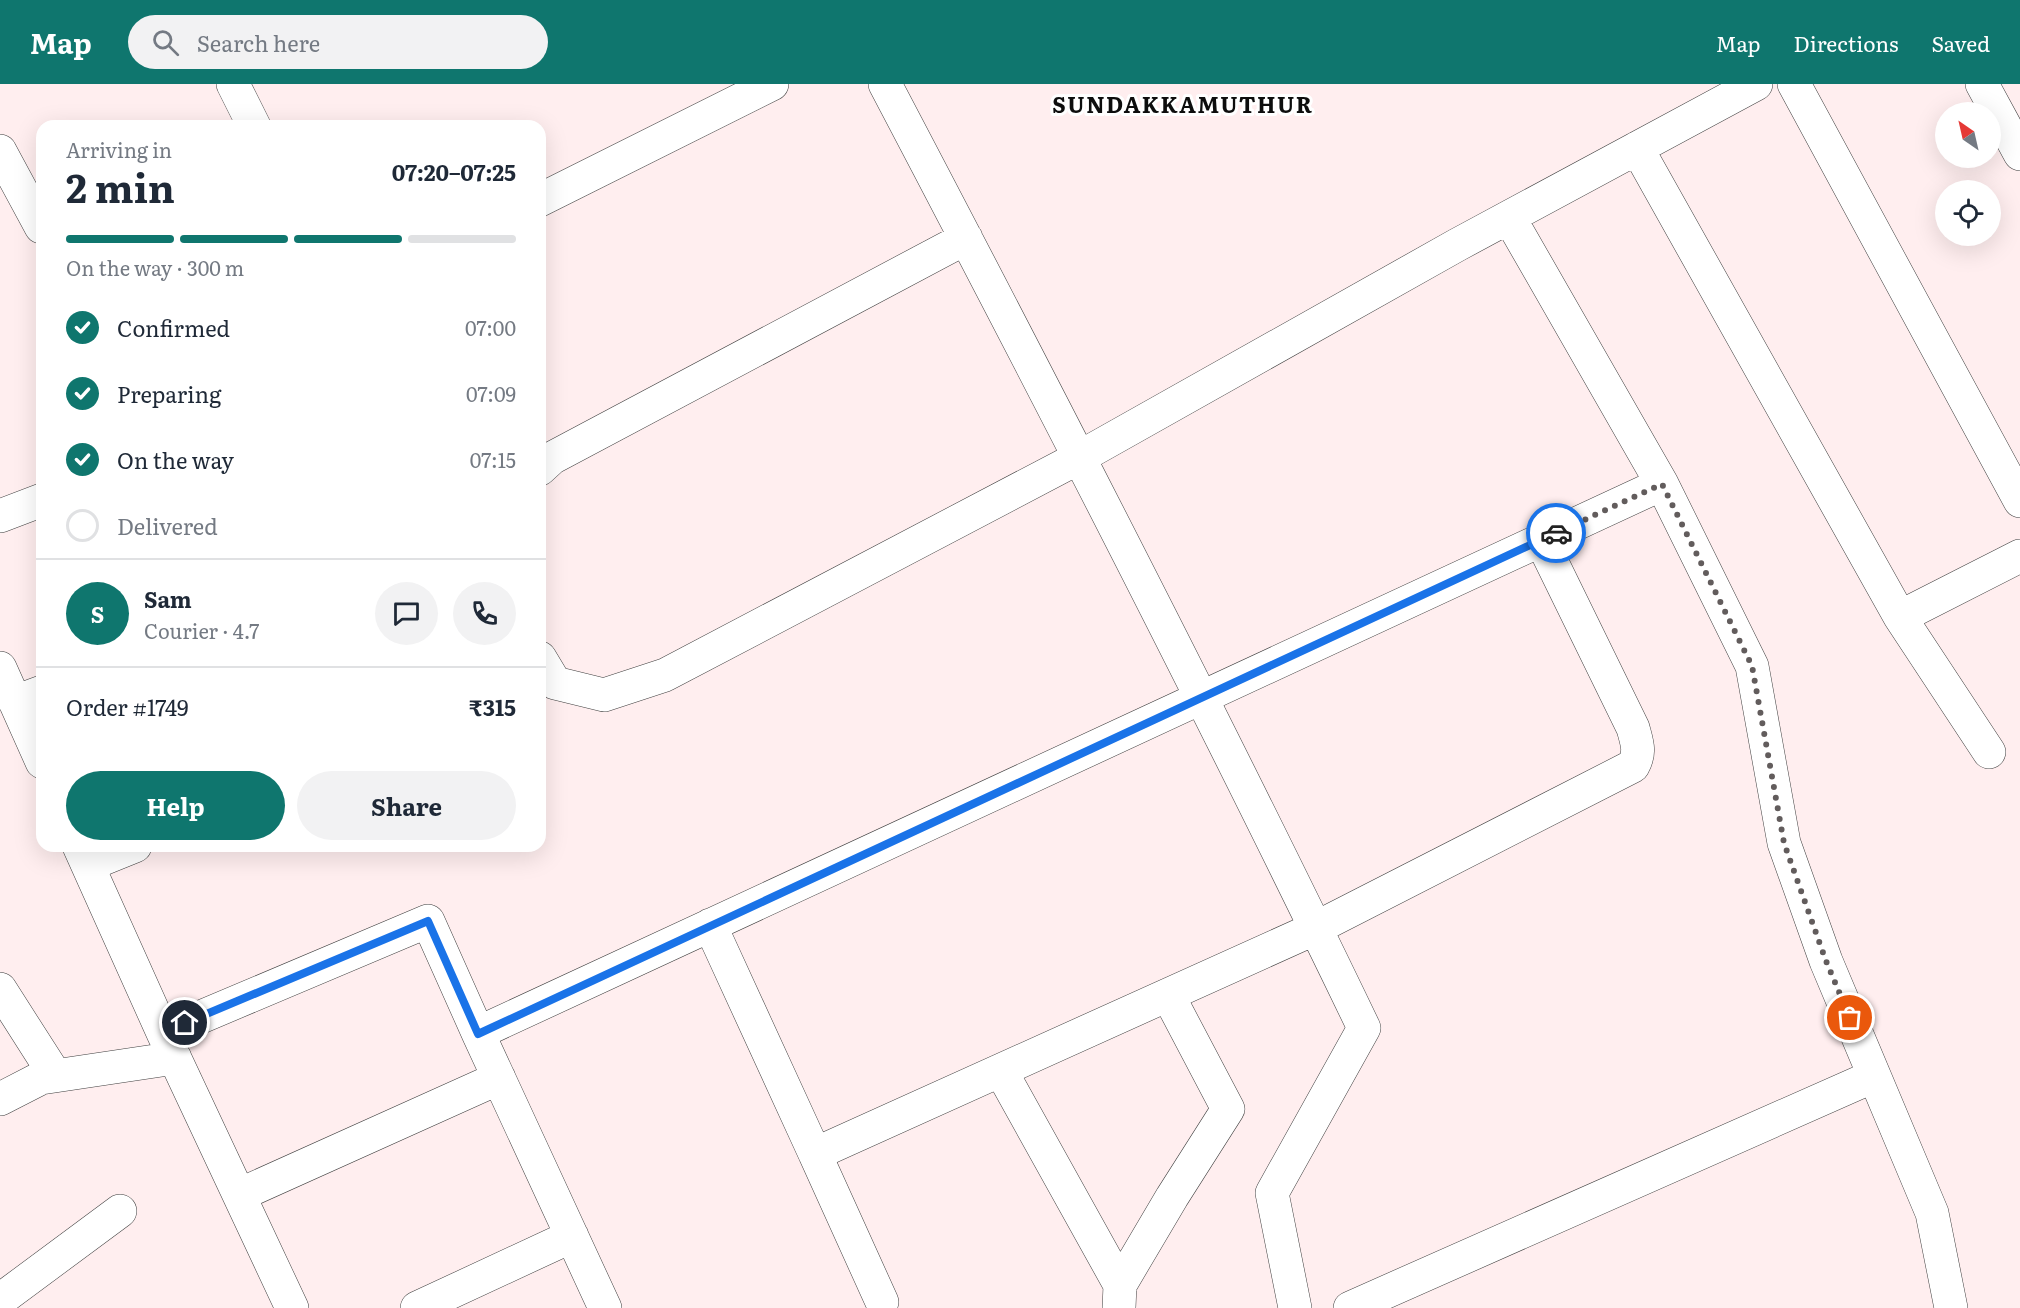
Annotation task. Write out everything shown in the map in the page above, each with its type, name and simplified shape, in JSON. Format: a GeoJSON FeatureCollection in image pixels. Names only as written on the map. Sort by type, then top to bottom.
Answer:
{"type":"FeatureCollection","features":[{"type":"Feature","properties":{"kind":"street"},"geometry":{"type":"LineString","coordinates":[[233,84],[251,120]]}},
{"type":"Feature","properties":{"kind":"street"},"geometry":{"type":"LineString","coordinates":[[546,197],[772,84]]}},
{"type":"Feature","properties":{"kind":"street"},"geometry":{"type":"LineString","coordinates":[[885,84],[1080,457],[1202,697],[1364,1028],[1272,1193],[1295,1308]]}},
{"type":"Feature","properties":{"kind":"street"},"geometry":{"type":"LineString","coordinates":[[546,668],[555,683],[604,695],[665,675],[1080,457],[1509,217],[1756,84]]}},
{"type":"Feature","properties":{"kind":"street"},"geometry":{"type":"LineString","coordinates":[[1794,84],[2020,501]]}},
{"type":"Feature","properties":{"kind":"street"},"geometry":{"type":"LineString","coordinates":[[1982,84],[2020,154]]}},
{"type":"Feature","properties":{"kind":"street"},"geometry":{"type":"LineString","coordinates":[[1637,148],[1900,617],[1989,753]]}},
{"type":"Feature","properties":{"kind":"street"},"geometry":{"type":"LineString","coordinates":[[0,151],[36,218]]}},
{"type":"Feature","properties":{"kind":"street"},"geometry":{"type":"LineString","coordinates":[[1509,217],[1662,484],[1752,666],[1784,843],[1826,961],[1932,1213],[1951,1308]]}},
{"type":"Feature","properties":{"kind":"street"},"geometry":{"type":"LineString","coordinates":[[546,464],[552,458],[966,238]]}},
{"type":"Feature","properties":{"kind":"street"},"geometry":{"type":"LineString","coordinates":[[478,1034],[1662,484]]}},
{"type":"Feature","properties":{"kind":"street"},"geometry":{"type":"LineString","coordinates":[[0,516],[36,502]]}},
{"type":"Feature","properties":{"kind":"street"},"geometry":{"type":"LineString","coordinates":[[815,1154],[1316,928],[1633,766],[1638,757],[1638,746],[1633,728],[1540,540]]}},
{"type":"Feature","properties":{"kind":"street"},"geometry":{"type":"LineString","coordinates":[[1900,617],[2020,556]]}},
{"type":"Feature","properties":{"kind":"street"},"geometry":{"type":"LineString","coordinates":[[0,668],[29,697],[36,732]]}},
{"type":"Feature","properties":{"kind":"street"},"geometry":{"type":"LineString","coordinates":[[100,852],[83,855],[169,1046],[292,1308]]}},
{"type":"Feature","properties":{"kind":"street"},"geometry":{"type":"LineString","coordinates":[[0,1099],[41,1077],[169,1046],[428,921],[605,1308]]}},
{"type":"Feature","properties":{"kind":"street"},"geometry":{"type":"LineString","coordinates":[[710,925],[882,1302]]}},
{"type":"Feature","properties":{"kind":"street"},"geometry":{"type":"LineString","coordinates":[[0,989],[55,1075]]}},
{"type":"Feature","properties":{"kind":"street"},"geometry":{"type":"LineString","coordinates":[[1120,1296],[1172,1197],[1228,1109],[1168,995]]}},
{"type":"Feature","properties":{"kind":"street"},"geometry":{"type":"LineString","coordinates":[[1001,1071],[1120,1296]]}},
{"type":"Feature","properties":{"kind":"street"},"geometry":{"type":"LineString","coordinates":[[1350,1308],[1874,1076]]}},
{"type":"Feature","properties":{"kind":"street"},"geometry":{"type":"LineString","coordinates":[[239,1196],[499,1078]]}},
{"type":"Feature","properties":{"kind":"street"},"geometry":{"type":"LineString","coordinates":[[0,1300],[120,1211]]}},
{"type":"Feature","properties":{"kind":"street"},"geometry":{"type":"LineString","coordinates":[[417,1308],[572,1236]]}},
{"type":"Feature","properties":{"kind":"way so far"},"geometry":{"type":"LineString","coordinates":[[1556,533],[1662,484],[1752,666],[1784,843],[1826,961],[1850,1018]]}},
{"type":"Feature","properties":{"kind":"district","name":"SUNDAKKAMUTHUR"},"geometry":{"type":"Point","coordinates":[1183,103]}},
{"type":"Feature","properties":{"kind":"route"},"geometry":{"type":"LineString","coordinates":[[185,1023],[428,921],[478,1034],[1556,533]]}}]}
